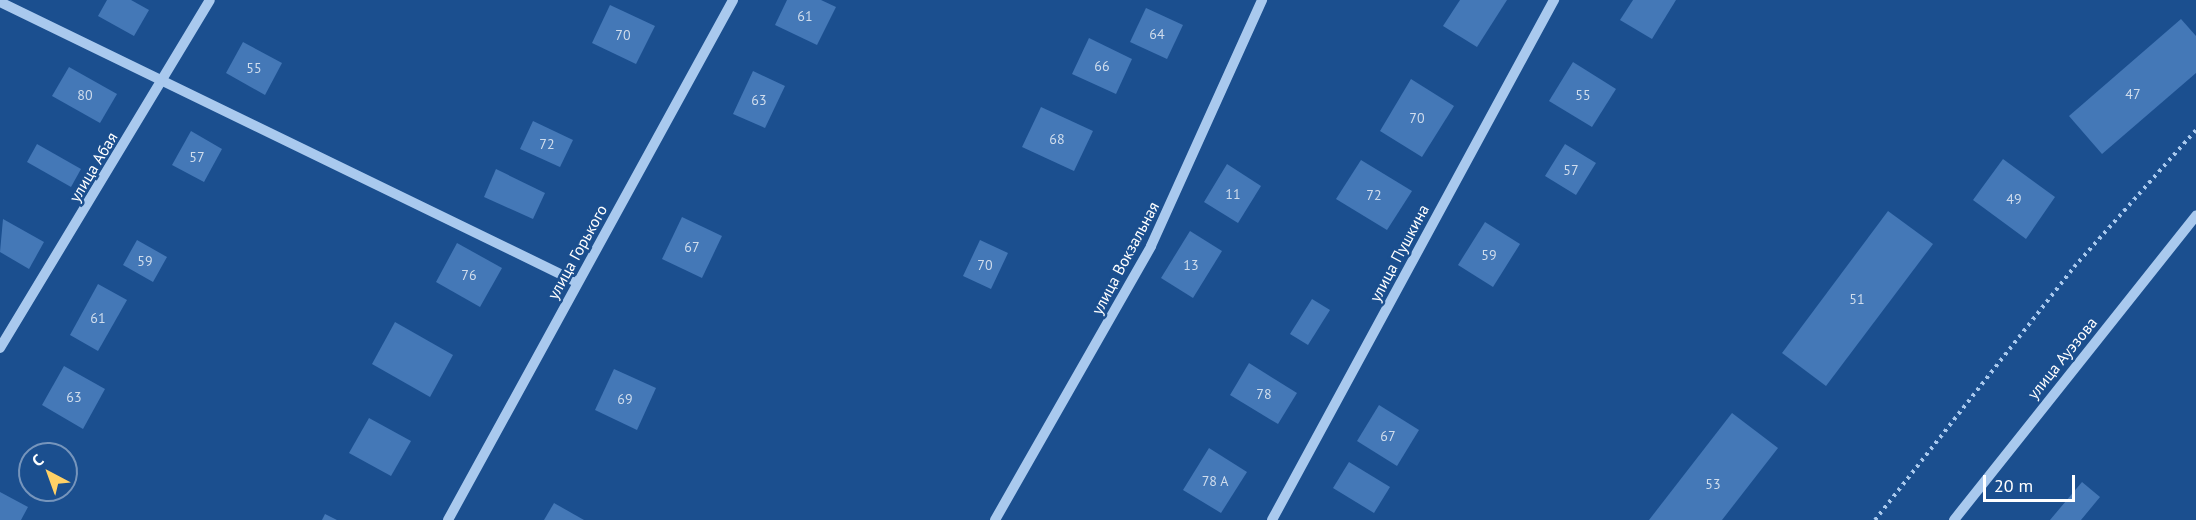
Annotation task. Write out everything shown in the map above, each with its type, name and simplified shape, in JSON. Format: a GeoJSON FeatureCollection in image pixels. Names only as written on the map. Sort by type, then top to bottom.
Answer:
{"type":"FeatureCollection","features":[{"type":"Feature","properties":{"kind":"street","name":"улица Абая"},"geometry":{"type":"LineString","coordinates":[[0,348],[210,0]]}},
{"type":"Feature","properties":{"kind":"street","name":"улица Горького"},"geometry":{"type":"LineString","coordinates":[[448,520],[733,0]]}},
{"type":"Feature","properties":{"kind":"street","name":"улица Вокзальная"},"geometry":{"type":"LineString","coordinates":[[995,520],[1151,246],[1262,0]]}},
{"type":"Feature","properties":{"kind":"street","name":"улица Пушкина"},"geometry":{"type":"LineString","coordinates":[[1272,520],[1554,0]]}},
{"type":"Feature","properties":{"kind":"street"},"geometry":{"type":"LineString","coordinates":[[0,2],[161,83],[577,282]]}},
{"type":"Feature","properties":{"kind":"street","name":"улица Ауэзова"},"geometry":{"type":"LineString","coordinates":[[1954,520],[2196,216]]}},
{"type":"Feature","properties":{"kind":"path"},"geometry":{"type":"LineString","coordinates":[[1875,520],[2074,267],[2196,130]]}},
{"type":"Feature","properties":{"kind":"building"},"geometry":{"type":"Polygon","coordinates":[[[107,0],[131,0],[149,10],[134,36],[98,16],[107,0]]]}},
{"type":"Feature","properties":{"kind":"building"},"geometry":{"type":"Polygon","coordinates":[[[787,0],[821,0],[836,7],[817,45],[775,25],[787,0]]]}},
{"type":"Feature","properties":{"kind":"building"},"geometry":{"type":"Polygon","coordinates":[[[1460,0],[1507,0],[1477,47],[1443,26],[1460,0]]]}},
{"type":"Feature","properties":{"kind":"building"},"geometry":{"type":"Polygon","coordinates":[[[1633,0],[1676,0],[1652,39],[1620,20],[1633,0]]]}},
{"type":"Feature","properties":{"kind":"building"},"geometry":{"type":"Polygon","coordinates":[[[610,5],[655,26],[636,64],[592,43],[610,5]]]}},
{"type":"Feature","properties":{"kind":"building"},"geometry":{"type":"Polygon","coordinates":[[[1146,8],[1183,25],[1167,59],[1130,42],[1146,8]]]}},
{"type":"Feature","properties":{"kind":"building"},"geometry":{"type":"Polygon","coordinates":[[[2181,19],[2196,36],[2196,73],[2102,154],[2069,116],[2181,19]]]}},
{"type":"Feature","properties":{"kind":"building"},"geometry":{"type":"Polygon","coordinates":[[[1089,38],[1132,59],[1116,94],[1072,74],[1089,38]]]}},
{"type":"Feature","properties":{"kind":"building"},"geometry":{"type":"Polygon","coordinates":[[[243,42],[282,63],[265,95],[226,73],[243,42]]]}},
{"type":"Feature","properties":{"kind":"building"},"geometry":{"type":"Polygon","coordinates":[[[1573,62],[1616,89],[1592,127],[1549,101],[1573,62]]]}},
{"type":"Feature","properties":{"kind":"building"},"geometry":{"type":"Polygon","coordinates":[[[69,67],[117,94],[100,123],[52,96],[69,67]]]}},
{"type":"Feature","properties":{"kind":"building"},"geometry":{"type":"Polygon","coordinates":[[[753,71],[785,86],[765,128],[733,114],[753,71]]]}},
{"type":"Feature","properties":{"kind":"building"},"geometry":{"type":"Polygon","coordinates":[[[1411,79],[1454,106],[1422,157],[1380,131],[1411,79]]]}},
{"type":"Feature","properties":{"kind":"building"},"geometry":{"type":"Polygon","coordinates":[[[1041,107],[1093,131],[1074,171],[1022,147],[1041,107]]]}},
{"type":"Feature","properties":{"kind":"building"},"geometry":{"type":"Polygon","coordinates":[[[533,121],[573,140],[560,167],[520,149],[533,121]]]}},
{"type":"Feature","properties":{"kind":"building"},"geometry":{"type":"Polygon","coordinates":[[[191,131],[222,149],[204,182],[172,165],[191,131]]]}},
{"type":"Feature","properties":{"kind":"building"},"geometry":{"type":"Polygon","coordinates":[[[37,144],[81,169],[71,187],[27,162],[37,144]]]}},
{"type":"Feature","properties":{"kind":"building"},"geometry":{"type":"Polygon","coordinates":[[[1565,144],[1596,163],[1576,195],[1545,176],[1565,144]]]}},
{"type":"Feature","properties":{"kind":"building"},"geometry":{"type":"Polygon","coordinates":[[[2003,159],[2055,197],[2026,239],[1973,200],[2003,159]]]}},
{"type":"Feature","properties":{"kind":"building"},"geometry":{"type":"Polygon","coordinates":[[[1361,160],[1412,191],[1387,230],[1336,199],[1361,160]]]}},
{"type":"Feature","properties":{"kind":"building"},"geometry":{"type":"Polygon","coordinates":[[[1227,164],[1261,186],[1238,223],[1204,202],[1227,164]]]}},
{"type":"Feature","properties":{"kind":"building"},"geometry":{"type":"Polygon","coordinates":[[[496,169],[545,193],[533,219],[484,197],[496,169]]]}},
{"type":"Feature","properties":{"kind":"building"},"geometry":{"type":"Polygon","coordinates":[[[1888,211],[1933,244],[1826,386],[1782,353],[1888,211]]]}},
{"type":"Feature","properties":{"kind":"building"},"geometry":{"type":"Polygon","coordinates":[[[682,217],[722,236],[702,278],[662,259],[682,217]]]}},
{"type":"Feature","properties":{"kind":"building"},"geometry":{"type":"Polygon","coordinates":[[[3,219],[44,242],[29,269],[0,252],[3,219]]]}},
{"type":"Feature","properties":{"kind":"building"},"geometry":{"type":"Polygon","coordinates":[[[1485,222],[1520,244],[1493,287],[1458,265],[1485,222]]]}},
{"type":"Feature","properties":{"kind":"building"},"geometry":{"type":"Polygon","coordinates":[[[1190,231],[1222,251],[1193,298],[1161,278],[1190,231]]]}},
{"type":"Feature","properties":{"kind":"building"},"geometry":{"type":"Polygon","coordinates":[[[137,240],[167,257],[153,282],[123,265],[137,240]]]}},
{"type":"Feature","properties":{"kind":"building"},"geometry":{"type":"Polygon","coordinates":[[[980,240],[1008,253],[991,289],[963,276],[980,240]]]}},
{"type":"Feature","properties":{"kind":"building"},"geometry":{"type":"Polygon","coordinates":[[[457,243],[502,268],[480,307],[436,282],[457,243]]]}},
{"type":"Feature","properties":{"kind":"building"},"geometry":{"type":"Polygon","coordinates":[[[98,284],[127,300],[98,351],[70,335],[98,284]]]}},
{"type":"Feature","properties":{"kind":"building"},"geometry":{"type":"Polygon","coordinates":[[[1312,299],[1330,310],[1308,345],[1290,334],[1312,299]]]}},
{"type":"Feature","properties":{"kind":"building"},"geometry":{"type":"Polygon","coordinates":[[[395,322],[453,355],[430,397],[372,364],[395,322]]]}},
{"type":"Feature","properties":{"kind":"building"},"geometry":{"type":"Polygon","coordinates":[[[1249,363],[1297,393],[1278,424],[1230,395],[1249,363]]]}},
{"type":"Feature","properties":{"kind":"building"},"geometry":{"type":"Polygon","coordinates":[[[64,366],[105,389],[83,429],[42,405],[64,366]]]}},
{"type":"Feature","properties":{"kind":"building"},"geometry":{"type":"Polygon","coordinates":[[[614,369],[656,388],[637,430],[595,410],[614,369]]]}},
{"type":"Feature","properties":{"kind":"building"},"geometry":{"type":"Polygon","coordinates":[[[1379,405],[1419,430],[1397,466],[1357,441],[1379,405]]]}},
{"type":"Feature","properties":{"kind":"building"},"geometry":{"type":"Polygon","coordinates":[[[1732,413],[1778,448],[1722,520],[1649,520],[1732,413]]]}},
{"type":"Feature","properties":{"kind":"building"},"geometry":{"type":"Polygon","coordinates":[[[369,418],[411,441],[391,476],[349,453],[369,418]]]}},
{"type":"Feature","properties":{"kind":"building"},"geometry":{"type":"Polygon","coordinates":[[[1209,448],[1247,472],[1221,513],[1183,490],[1209,448]]]}},
{"type":"Feature","properties":{"kind":"building"},"geometry":{"type":"Polygon","coordinates":[[[1349,462],[1390,487],[1374,513],[1333,488],[1349,462]]]}},
{"type":"Feature","properties":{"kind":"building"},"geometry":{"type":"Polygon","coordinates":[[[2082,482],[2100,497],[2081,520],[2050,520],[2082,482]]]}},
{"type":"Feature","properties":{"kind":"building"},"geometry":{"type":"Polygon","coordinates":[[[0,492],[28,507],[21,520],[0,520],[0,492]]]}},
{"type":"Feature","properties":{"kind":"building"},"geometry":{"type":"Polygon","coordinates":[[[554,503],[584,520],[544,520],[554,503]]]}},
{"type":"Feature","properties":{"kind":"building"},"geometry":{"type":"Polygon","coordinates":[[[325,514],[337,520],[322,520],[325,514]]]}}]}
